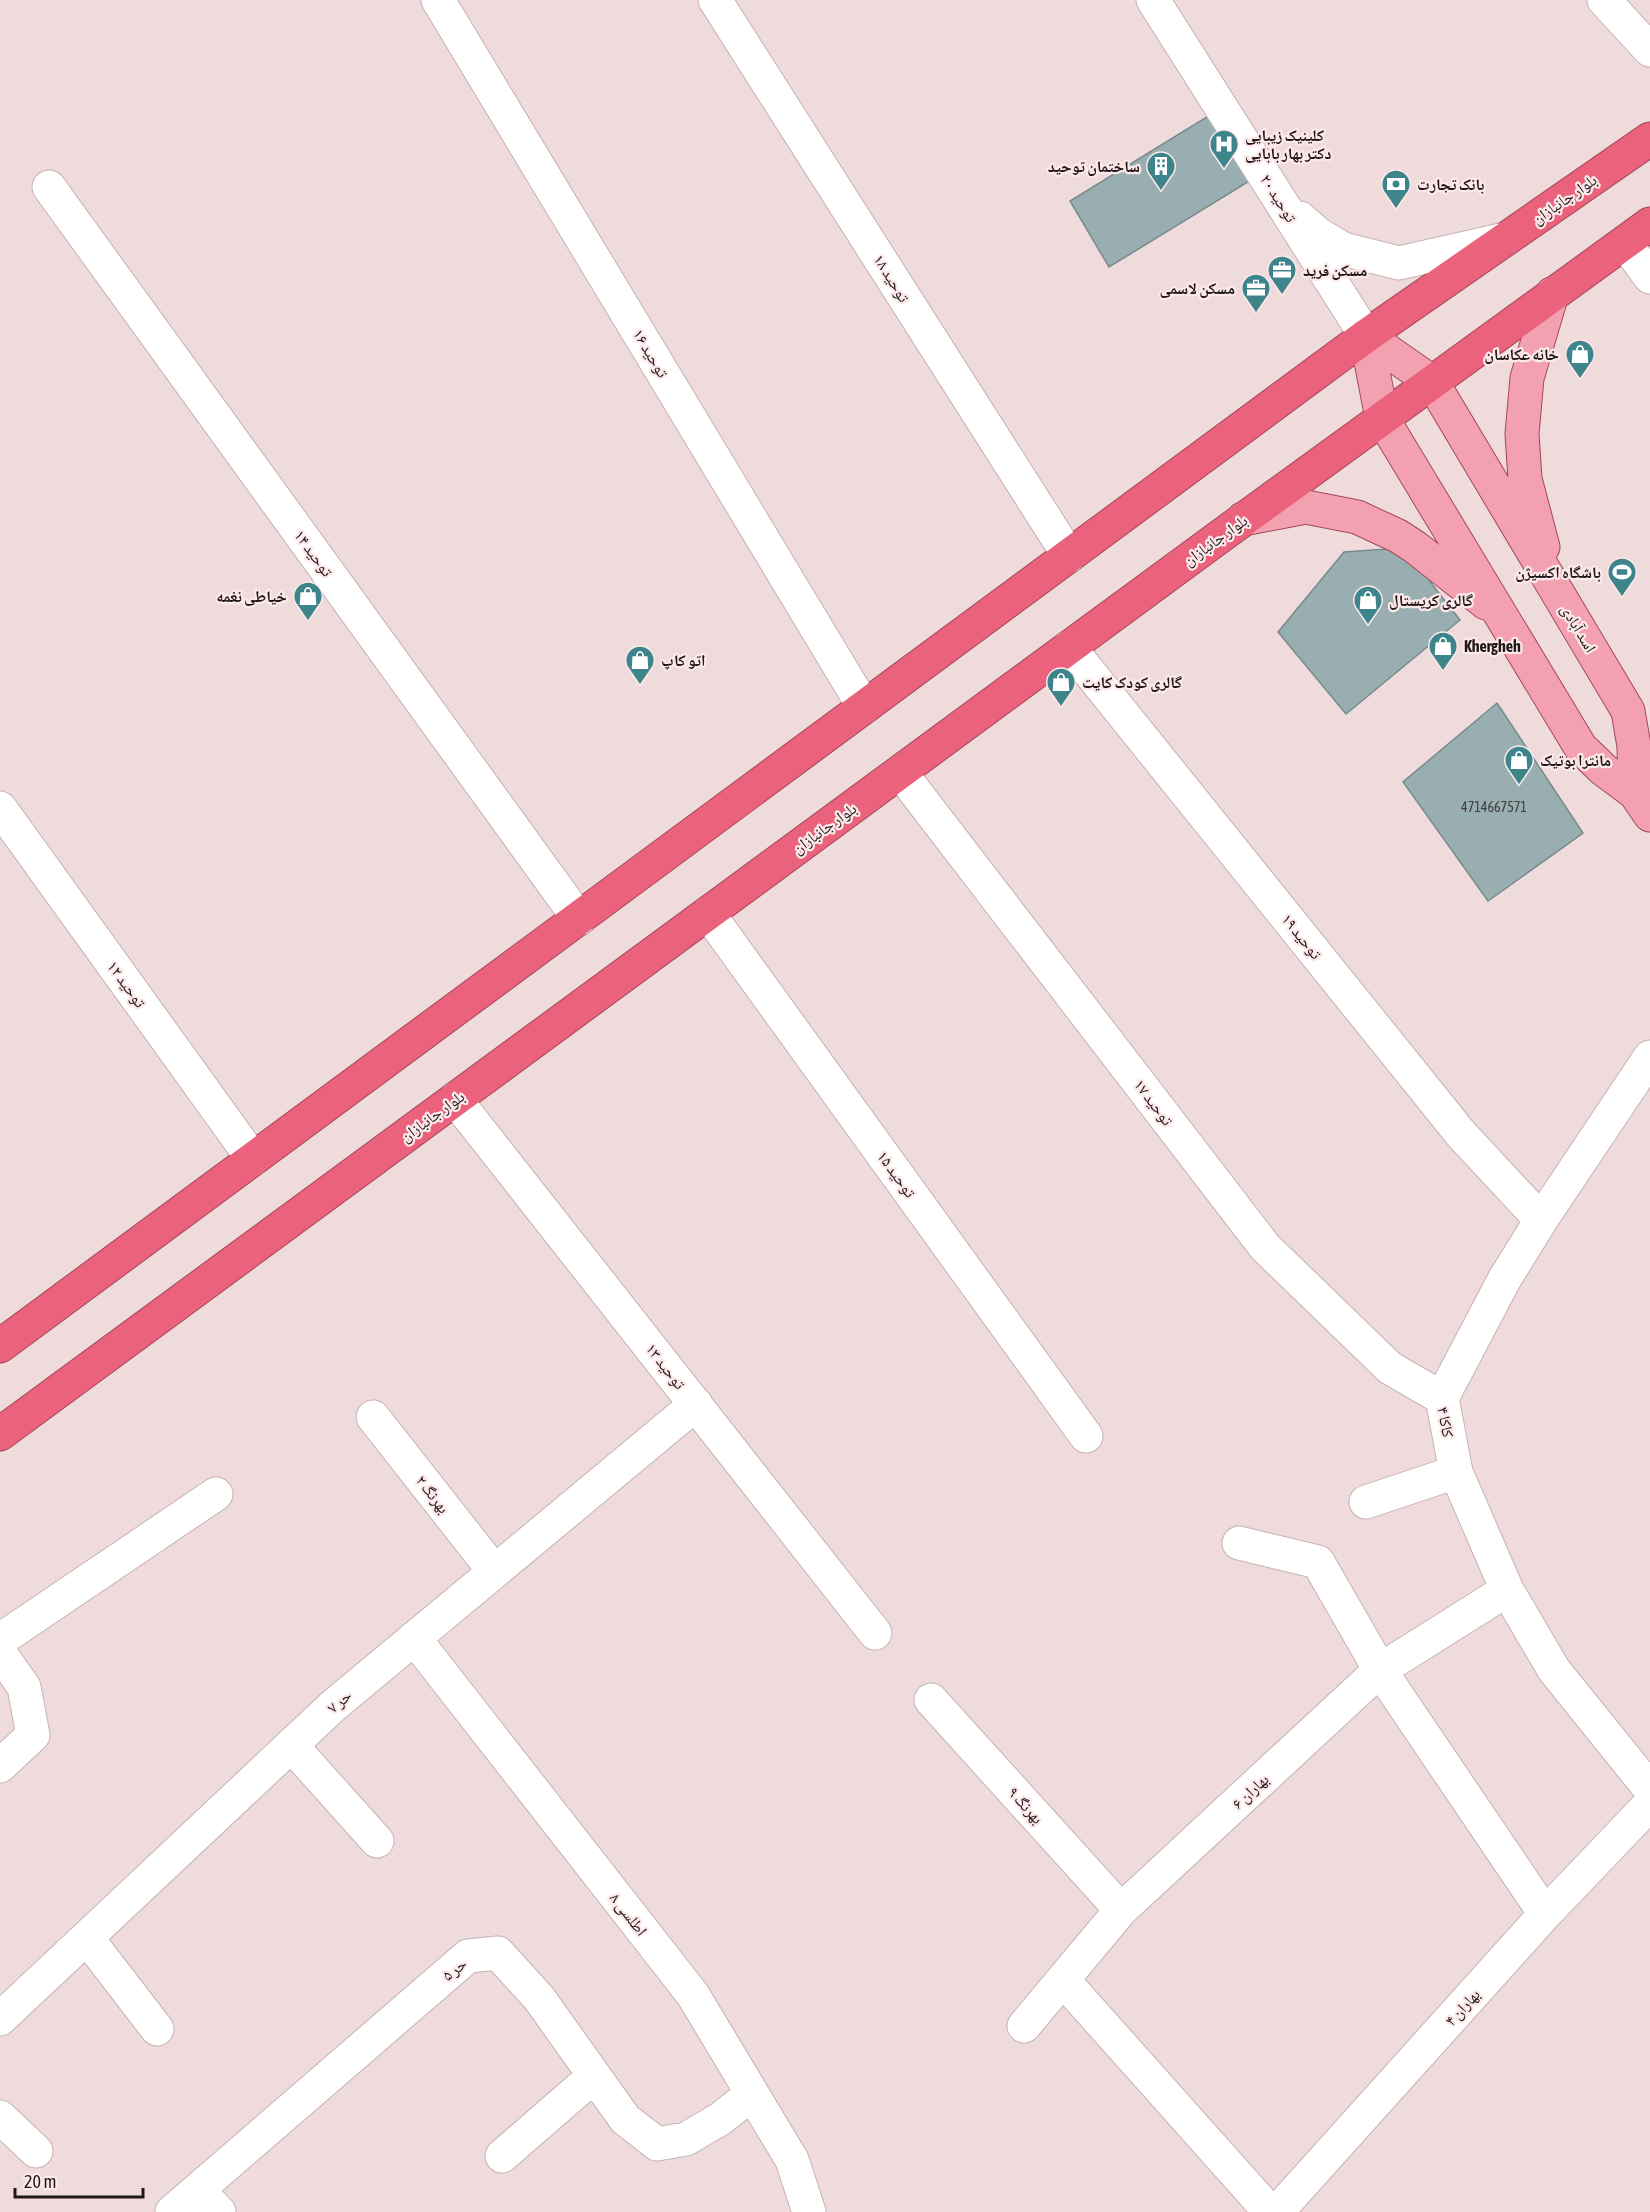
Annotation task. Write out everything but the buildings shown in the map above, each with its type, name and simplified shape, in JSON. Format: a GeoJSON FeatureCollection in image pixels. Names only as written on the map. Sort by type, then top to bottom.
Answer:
{"type":"FeatureCollection","features":[{"type":"Feature","properties":{"kind":"highway","name":"بلوار جانبازان"},"geometry":{"type":"LineString","coordinates":[[0,1346],[1366,336],[1650,140]]}},
{"type":"Feature","properties":{"kind":"highway","name":"بلوار جانبازان"},"geometry":{"type":"LineString","coordinates":[[0,1434],[1069,647],[1637,233]]}},
{"type":"Feature","properties":{"kind":"main road"},"geometry":{"type":"LineString","coordinates":[[1552,294],[1527,378],[1522,434],[1525,479],[1553,586]]}},
{"type":"Feature","properties":{"kind":"main road"},"geometry":{"type":"LineString","coordinates":[[1366,336],[1432,382]]}},
{"type":"Feature","properties":{"kind":"main road"},"geometry":{"type":"LineString","coordinates":[[1366,336],[1382,418]]}},
{"type":"Feature","properties":{"kind":"main road","name":"اسد آبادی"},"geometry":{"type":"LineString","coordinates":[[1432,382],[1628,711],[1643,804]]}},
{"type":"Feature","properties":{"kind":"main road","name":"اسد آبادی"},"geometry":{"type":"LineString","coordinates":[[1382,418],[1581,748],[1643,804]]}},
{"type":"Feature","properties":{"kind":"main road"},"geometry":{"type":"LineString","coordinates":[[1244,519],[1306,507],[1357,517],[1398,536],[1415,547],[1502,616]]}},
{"type":"Feature","properties":{"kind":"street","name":"توحید ۱۶"},"geometry":{"type":"LineString","coordinates":[[438,0],[864,706]]}},
{"type":"Feature","properties":{"kind":"street","name":"توحید ۱۸"},"geometry":{"type":"LineString","coordinates":[[715,0],[1069,556]]}},
{"type":"Feature","properties":{"kind":"street","name":"توحید ۲۰"},"geometry":{"type":"LineString","coordinates":[[1153,0],[1366,336]]}},
{"type":"Feature","properties":{"kind":"street"},"geometry":{"type":"LineString","coordinates":[[1604,0],[1650,50]]}},
{"type":"Feature","properties":{"kind":"street","name":"توحید ۱۴"},"geometry":{"type":"LineString","coordinates":[[49,187],[579,919]]}},
{"type":"Feature","properties":{"kind":"street"},"geometry":{"type":"LineString","coordinates":[[1280,200],[1318,234],[1344,249],[1399,262],[1505,239]]}},
{"type":"Feature","properties":{"kind":"street"},"geometry":{"type":"LineString","coordinates":[[1637,233],[1650,277]]}},
{"type":"Feature","properties":{"kind":"street","name":"توحید ۱۹"},"geometry":{"type":"LineString","coordinates":[[1069,647],[1461,1134],[1541,1220]]}},
{"type":"Feature","properties":{"kind":"street","name":"توحید ۱۷"},"geometry":{"type":"LineString","coordinates":[[900,772],[1265,1247],[1390,1368],[1442,1398]]}},
{"type":"Feature","properties":{"kind":"street","name":"توحید ۱۲"},"geometry":{"type":"LineString","coordinates":[[0,808],[253,1159]]}},
{"type":"Feature","properties":{"kind":"street","name":"توحید ۱۵"},"geometry":{"type":"LineString","coordinates":[[708,913],[1086,1436]]}},
{"type":"Feature","properties":{"kind":"street","name":"کاکا ۴"},"geometry":{"type":"LineString","coordinates":[[1650,1057],[1541,1220],[1504,1280],[1442,1398],[1456,1472],[1507,1590],[1554,1670],[1650,1789]]}},
{"type":"Feature","properties":{"kind":"street","name":"توحید ۱۳"},"geometry":{"type":"LineString","coordinates":[[455,1099],[875,1633]]}},
{"type":"Feature","properties":{"kind":"street","name":"حر ۷"},"geometry":{"type":"LineString","coordinates":[[0,2019],[333,1706],[696,1404]]}},
{"type":"Feature","properties":{"kind":"street","name":"بهرنگ ۲"},"geometry":{"type":"LineString","coordinates":[[373,1417],[494,1571]]}},
{"type":"Feature","properties":{"kind":"street"},"geometry":{"type":"LineString","coordinates":[[1366,1502],[1456,1472]]}},
{"type":"Feature","properties":{"kind":"street"},"geometry":{"type":"LineString","coordinates":[[0,1640],[216,1494]]}},
{"type":"Feature","properties":{"kind":"street"},"geometry":{"type":"LineString","coordinates":[[1239,1543],[1318,1562],[1380,1670],[1545,1914]]}},
{"type":"Feature","properties":{"kind":"street","name":"بهاران ۶"},"geometry":{"type":"LineString","coordinates":[[1024,2026],[1121,1910],[1380,1670],[1507,1590]]}},
{"type":"Feature","properties":{"kind":"street","name":"اطلسی ۸"},"geometry":{"type":"LineString","coordinates":[[414,1638],[693,1995],[792,2160],[809,2212]]}},
{"type":"Feature","properties":{"kind":"street"},"geometry":{"type":"LineString","coordinates":[[0,1653],[24,1687],[33,1735],[0,1766]]}},
{"type":"Feature","properties":{"kind":"street","name":"بهرنگ ۹"},"geometry":{"type":"LineString","coordinates":[[931,1700],[1121,1910]]}},
{"type":"Feature","properties":{"kind":"street"},"geometry":{"type":"LineString","coordinates":[[291,1745],[377,1841]]}},
{"type":"Feature","properties":{"kind":"street","name":"بهاران ۴"},"geometry":{"type":"LineString","coordinates":[[1277,2212],[1545,1914],[1650,1804]]}},
{"type":"Feature","properties":{"kind":"street"},"geometry":{"type":"LineString","coordinates":[[87,1938],[157,2029]]}},
{"type":"Feature","properties":{"kind":"street","name":"حر ۵"},"geometry":{"type":"LineString","coordinates":[[172,2212],[208,2201],[468,1956],[498,1953],[539,1998],[625,2119],[657,2144],[686,2139],[720,2119],[752,2094]]}},
{"type":"Feature","properties":{"kind":"street"},"geometry":{"type":"LineString","coordinates":[[1063,1980],[1269,2212]]}},
{"type":"Feature","properties":{"kind":"street"},"geometry":{"type":"LineString","coordinates":[[502,2156],[594,2076]]}},
{"type":"Feature","properties":{"kind":"street"},"geometry":{"type":"LineString","coordinates":[[0,2117],[36,2151]]}},
{"type":"Feature","properties":{"kind":"place","name":"کلینیک زیبایی دکتر بهار بابایی"},"geometry":{"type":"Point","coordinates":[1224,170]}},
{"type":"Feature","properties":{"kind":"place","name":"ساختمان توحید"},"geometry":{"type":"Point","coordinates":[1161,192]}},
{"type":"Feature","properties":{"kind":"place","name":"بانک تجارت"},"geometry":{"type":"Point","coordinates":[1396,210]}},
{"type":"Feature","properties":{"kind":"place","name":"مسکن فرید"},"geometry":{"type":"Point","coordinates":[1282,296]}},
{"type":"Feature","properties":{"kind":"place","name":"مسکن لاسمی"},"geometry":{"type":"Point","coordinates":[1256,314]}},
{"type":"Feature","properties":{"kind":"place","name":"خانه عکاسان"},"geometry":{"type":"Point","coordinates":[1580,380]}},
{"type":"Feature","properties":{"kind":"place","name":"باشگاه اکسیژن"},"geometry":{"type":"Point","coordinates":[1622,598]}},
{"type":"Feature","properties":{"kind":"place","name":"خیاطی نغمه"},"geometry":{"type":"Point","coordinates":[308,622]}},
{"type":"Feature","properties":{"kind":"place","name":"گالری کریستال"},"geometry":{"type":"Point","coordinates":[1368,626]}},
{"type":"Feature","properties":{"kind":"place","name":"Khergheh"},"geometry":{"type":"Point","coordinates":[1443,672]}},
{"type":"Feature","properties":{"kind":"place","name":"اتو کاپ"},"geometry":{"type":"Point","coordinates":[640,686]}},
{"type":"Feature","properties":{"kind":"place","name":"گالری کودک کایت"},"geometry":{"type":"Point","coordinates":[1061,708]}},
{"type":"Feature","properties":{"kind":"place","name":"مانترا بوتیک"},"geometry":{"type":"Point","coordinates":[1519,786]}}]}
